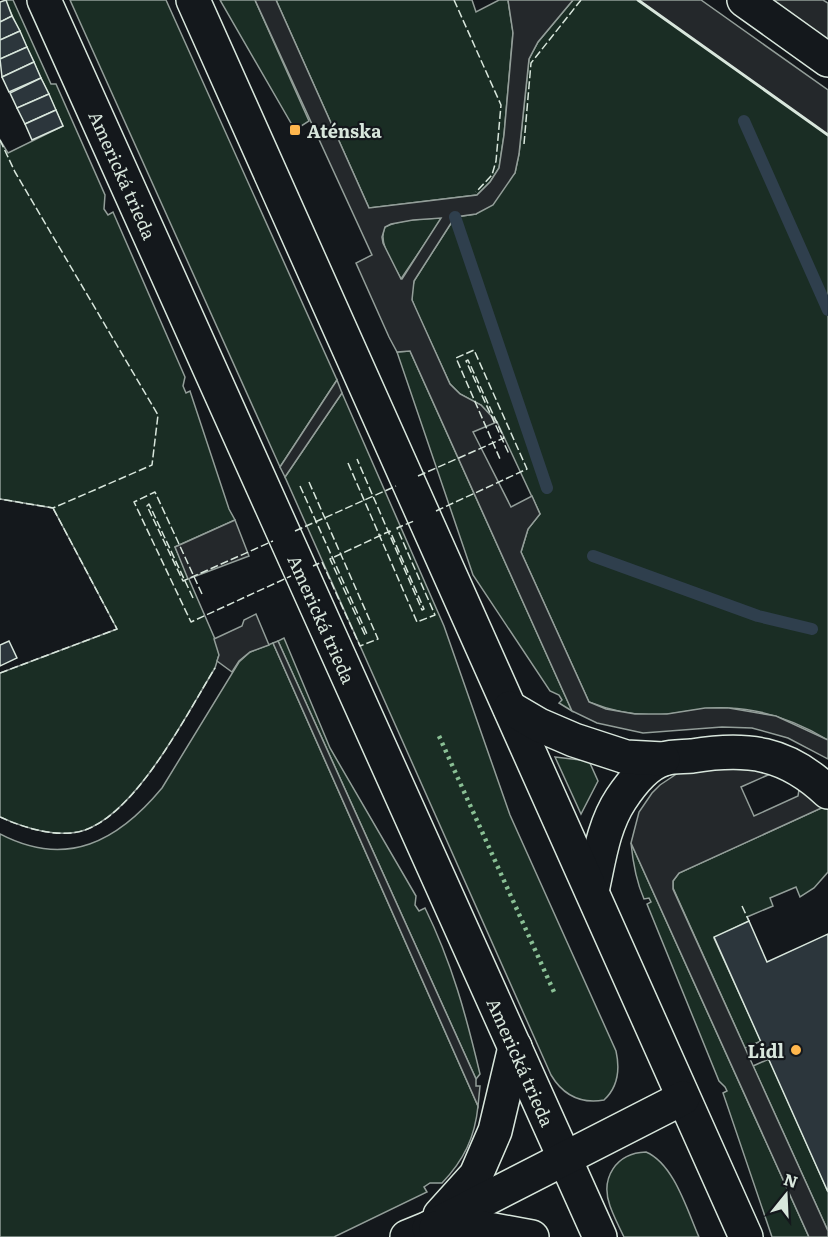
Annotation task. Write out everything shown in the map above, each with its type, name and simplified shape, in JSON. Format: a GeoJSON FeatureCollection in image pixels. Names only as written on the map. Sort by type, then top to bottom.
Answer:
{"type":"FeatureCollection","features":[{"type":"Feature","properties":{"kind":"street","name":"Americká trieda"},"geometry":{"type":"LineString","coordinates":[[44,0],[600,1237]]}},
{"type":"Feature","properties":{"kind":"street"},"geometry":{"type":"LineString","coordinates":[[193,0],[746,1237]]}},
{"type":"Feature","properties":{"kind":"street"},"geometry":{"type":"LineString","coordinates":[[744,0],[828,60]]}},
{"type":"Feature","properties":{"kind":"street"},"geometry":{"type":"LineString","coordinates":[[510,708],[539,725],[574,740],[626,756],[663,759],[722,751],[744,751],[770,757],[793,765],[810,775],[828,792]]}},
{"type":"Feature","properties":{"kind":"street"},"geometry":{"type":"LineString","coordinates":[[592,891],[604,834],[620,800],[645,770],[663,759]]}},
{"type":"Feature","properties":{"kind":"street"},"geometry":{"type":"LineString","coordinates":[[418,1232],[476,1175],[495,1131],[515,1047]]}},
{"type":"Feature","properties":{"kind":"street"},"geometry":{"type":"LineString","coordinates":[[418,1232],[684,1098]]}},
{"type":"Feature","properties":{"kind":"street"},"geometry":{"type":"LineString","coordinates":[[418,1232],[483,1228],[532,1237]]}},
{"type":"Feature","properties":{"kind":"green space"},"geometry":{"type":"Polygon","coordinates":[[[5,0],[13,0],[51,84],[56,84],[105,195],[104,209],[108,215],[113,212],[185,377],[183,386],[186,393],[190,391],[229,509],[235,520],[175,547],[218,646],[219,655],[215,668],[159,760],[124,803],[105,820],[85,830],[64,833],[42,831],[0,817],[0,673],[117,629],[53,508],[0,499],[0,140],[8,153],[63,126],[5,0]]]}},
{"type":"Feature","properties":{"kind":"green space"},"geometry":{"type":"Polygon","coordinates":[[[70,0],[166,0],[337,380],[280,467],[70,0]]]}},
{"type":"Feature","properties":{"kind":"green space"},"geometry":{"type":"Polygon","coordinates":[[[220,0],[255,0],[309,121],[295,130],[220,0]]]}},
{"type":"Feature","properties":{"kind":"green space"},"geometry":{"type":"Polygon","coordinates":[[[276,0],[472,0],[476,12],[499,0],[508,0],[513,32],[504,135],[499,168],[490,182],[477,195],[369,208],[276,0]]]}},
{"type":"Feature","properties":{"kind":"green space"},"geometry":{"type":"Polygon","coordinates":[[[573,0],[638,0],[828,135],[828,740],[793,722],[755,711],[713,708],[649,715],[608,709],[589,702],[521,552],[528,529],[540,514],[497,422],[481,405],[460,394],[450,384],[412,300],[414,281],[455,217],[476,214],[515,173],[529,59],[538,42],[573,0]]]}},
{"type":"Feature","properties":{"kind":"green space"},"geometry":{"type":"Polygon","coordinates":[[[442,218],[401,279],[385,247],[383,233],[385,227],[405,221],[442,218]]]}},
{"type":"Feature","properties":{"kind":"green space"},"geometry":{"type":"Polygon","coordinates":[[[410,351],[572,711],[559,703],[562,700],[559,695],[550,691],[473,575],[397,352],[410,351]]]}},
{"type":"Feature","properties":{"kind":"green space"},"geometry":{"type":"Polygon","coordinates":[[[342,393],[444,626],[510,815],[616,1051],[617,1077],[609,1095],[604,1100],[588,1101],[573,1097],[561,1088],[551,1075],[285,477],[342,393]]]}},
{"type":"Feature","properties":{"kind":"green space"},"geometry":{"type":"Polygon","coordinates":[[[284,638],[330,748],[416,896],[415,905],[419,911],[425,908],[435,929],[464,1010],[480,1074],[476,1079],[278,641],[284,638]]]}},
{"type":"Feature","properties":{"kind":"green space"},"geometry":{"type":"Polygon","coordinates":[[[273,643],[478,1106],[467,1148],[442,1183],[430,1183],[424,1187],[427,1192],[334,1237],[0,1237],[0,834],[24,844],[47,849],[69,849],[90,844],[128,822],[162,788],[239,662],[250,652],[273,643]]]}},
{"type":"Feature","properties":{"kind":"green space"},"geometry":{"type":"Polygon","coordinates":[[[555,757],[589,761],[598,781],[581,814],[555,757]]]}},
{"type":"Feature","properties":{"kind":"green space"},"geometry":{"type":"Polygon","coordinates":[[[828,805],[828,872],[814,888],[800,897],[796,887],[770,898],[773,906],[747,917],[749,921],[714,938],[761,1041],[745,1048],[673,888],[673,881],[679,873],[828,805]]]}},
{"type":"Feature","properties":{"kind":"green space"},"geometry":{"type":"Polygon","coordinates":[[[631,843],[809,1237],[772,1237],[723,1093],[727,1091],[719,1081],[647,904],[651,902],[649,898],[644,899],[641,892],[635,872],[631,843]]]}},
{"type":"Feature","properties":{"kind":"green space"},"geometry":{"type":"Polygon","coordinates":[[[769,1059],[828,1192],[828,1231],[753,1066],[769,1059]]]}},
{"type":"Feature","properties":{"kind":"green space"},"geometry":{"type":"Polygon","coordinates":[[[646,1152],[656,1158],[672,1177],[699,1237],[624,1237],[607,1196],[609,1177],[613,1169],[626,1157],[646,1152]]]}},
{"type":"Feature","properties":{"kind":"shaded area"},"geometry":{"type":"Polygon","coordinates":[[[255,0],[276,0],[369,208],[477,195],[490,182],[499,168],[504,135],[513,33],[508,0],[573,0],[538,42],[529,59],[515,173],[493,205],[476,214],[455,217],[414,281],[412,300],[450,384],[460,394],[481,405],[497,422],[473,432],[511,507],[532,496],[540,514],[528,529],[521,552],[589,702],[606,709],[635,714],[667,714],[705,708],[729,708],[776,716],[828,740],[828,759],[788,738],[752,728],[722,727],[643,733],[597,723],[572,711],[410,351],[397,352],[356,263],[372,255],[255,0]],[[441,218],[413,220],[385,227],[383,243],[402,279],[441,218]]]}},
{"type":"Feature","properties":{"kind":"shaded area"},"geometry":{"type":"Polygon","coordinates":[[[638,0],[701,0],[828,90],[828,135],[638,0]]]}},
{"type":"Feature","properties":{"kind":"shaded area"},"geometry":{"type":"Polygon","coordinates":[[[771,0],[823,0],[828,3],[828,41],[771,0]]]}},
{"type":"Feature","properties":{"kind":"shaded area"},"geometry":{"type":"Polygon","coordinates":[[[337,380],[342,393],[285,477],[280,467],[337,380]]]}},
{"type":"Feature","properties":{"kind":"shaded area"},"geometry":{"type":"Polygon","coordinates":[[[235,520],[249,556],[188,579],[175,547],[235,520]]]}},
{"type":"Feature","properties":{"kind":"shaded area"},"geometry":{"type":"Polygon","coordinates":[[[256,614],[269,645],[250,652],[239,661],[232,672],[217,661],[219,655],[214,639],[242,626],[244,620],[256,614]]]}},
{"type":"Feature","properties":{"kind":"shaded area"},"geometry":{"type":"Polygon","coordinates":[[[278,641],[476,1079],[476,1086],[480,1086],[478,1106],[273,643],[278,641]]]}},
{"type":"Feature","properties":{"kind":"shaded area"},"geometry":{"type":"Polygon","coordinates":[[[687,767],[777,771],[741,787],[754,816],[798,796],[800,783],[828,805],[679,873],[673,881],[673,889],[828,1231],[828,1237],[809,1237],[631,843],[639,812],[652,793],[687,767]]]}},
{"type":"Feature","properties":{"kind":"building"},"geometry":{"type":"Polygon","coordinates":[[[6,0],[12,16],[0,22],[0,2],[6,0]]]}},
{"type":"Feature","properties":{"kind":"building"},"geometry":{"type":"Polygon","coordinates":[[[12,16],[20,31],[0,40],[0,22],[12,16]]]}},
{"type":"Feature","properties":{"kind":"building"},"geometry":{"type":"Polygon","coordinates":[[[20,31],[27,47],[0,59],[0,40],[20,31]]]}},
{"type":"Feature","properties":{"kind":"building"},"geometry":{"type":"Polygon","coordinates":[[[27,47],[34,62],[2,77],[0,59],[27,47]]]}},
{"type":"Feature","properties":{"kind":"building"},"geometry":{"type":"Polygon","coordinates":[[[34,62],[41,78],[9,92],[2,77],[34,62]]]}},
{"type":"Feature","properties":{"kind":"building"},"geometry":{"type":"Polygon","coordinates":[[[41,78],[49,94],[17,108],[10,93],[41,78]]]}},
{"type":"Feature","properties":{"kind":"building"},"geometry":{"type":"Polygon","coordinates":[[[49,94],[56,110],[25,124],[17,108],[49,94]]]}},
{"type":"Feature","properties":{"kind":"building"},"geometry":{"type":"Polygon","coordinates":[[[56,110],[63,126],[32,140],[25,124],[56,110]]]}},
{"type":"Feature","properties":{"kind":"building"},"geometry":{"type":"Polygon","coordinates":[[[9,641],[17,658],[0,666],[0,645],[9,641]]]}},
{"type":"Feature","properties":{"kind":"building","name":"Lidl"},"geometry":{"type":"Polygon","coordinates":[[[749,921],[767,962],[828,934],[828,1192],[714,937],[749,921]]]}},
{"type":"Feature","properties":{"kind":"waterway"},"geometry":{"type":"LineString","coordinates":[[744,121],[828,310]]}},
{"type":"Feature","properties":{"kind":"waterway"},"geometry":{"type":"LineString","coordinates":[[455,217],[547,488]]}},
{"type":"Feature","properties":{"kind":"waterway"},"geometry":{"type":"LineString","coordinates":[[593,556],[758,616],[812,629]]}},
{"type":"Feature","properties":{"kind":"hedge"},"geometry":{"type":"LineString","coordinates":[[439,736],[554,992]]}},
{"type":"Feature","properties":{"kind":"fence"},"geometry":{"type":"LineString","coordinates":[[454,0],[501,105],[496,161],[492,175],[476,192]]}},
{"type":"Feature","properties":{"kind":"fence"},"geometry":{"type":"LineString","coordinates":[[524,144],[531,63],[581,0]]}},
{"type":"Feature","properties":{"kind":"fence"},"geometry":{"type":"LineString","coordinates":[[0,140],[15,172],[158,415],[152,465],[53,508],[0,499]]}},
{"type":"Feature","properties":{"kind":"fence"},"geometry":{"type":"LineString","coordinates":[[436,511],[527,469],[474,350],[456,358],[500,459]]}},
{"type":"Feature","properties":{"kind":"fence"},"geometry":{"type":"LineString","coordinates":[[418,476],[504,438],[468,360],[466,361],[509,454]]}},
{"type":"Feature","properties":{"kind":"fence"},"geometry":{"type":"LineString","coordinates":[[300,486],[367,634],[365,635],[330,559],[390,531],[424,609],[422,610],[357,459]]}},
{"type":"Feature","properties":{"kind":"fence"},"geometry":{"type":"LineString","coordinates":[[348,463],[417,622],[435,615],[397,528],[414,521]]}},
{"type":"Feature","properties":{"kind":"fence"},"geometry":{"type":"LineString","coordinates":[[309,482],[378,639],[360,646],[322,562],[313,566]]}},
{"type":"Feature","properties":{"kind":"fence"},"geometry":{"type":"LineString","coordinates":[[295,531],[396,486]]}},
{"type":"Feature","properties":{"kind":"fence"},"geometry":{"type":"LineString","coordinates":[[202,594],[155,492],[134,502],[191,622],[291,576]]}},
{"type":"Feature","properties":{"kind":"fence"},"geometry":{"type":"LineString","coordinates":[[193,598],[149,504],[147,506],[183,581],[273,541]]}},
{"type":"Feature","properties":{"kind":"fence"},"geometry":{"type":"LineString","coordinates":[[0,673],[117,629],[53,508]]}},
{"type":"Feature","properties":{"kind":"fence"},"geometry":{"type":"LineString","coordinates":[[0,817],[20,825],[53,833],[85,830],[105,820],[124,803],[159,760],[215,668]]}},
{"type":"Feature","properties":{"kind":"fence"},"geometry":{"type":"LineString","coordinates":[[742,906],[749,921]]}},
{"type":"Feature","properties":{"kind":"wall"},"geometry":{"type":"LineString","coordinates":[[638,0],[828,135]]}},
{"type":"Feature","properties":{"kind":"place","name":"Aténska"},"geometry":{"type":"Point","coordinates":[295,130]}},
{"type":"Feature","properties":{"kind":"place","name":"Lidl"},"geometry":{"type":"Point","coordinates":[796,1050]}}]}
